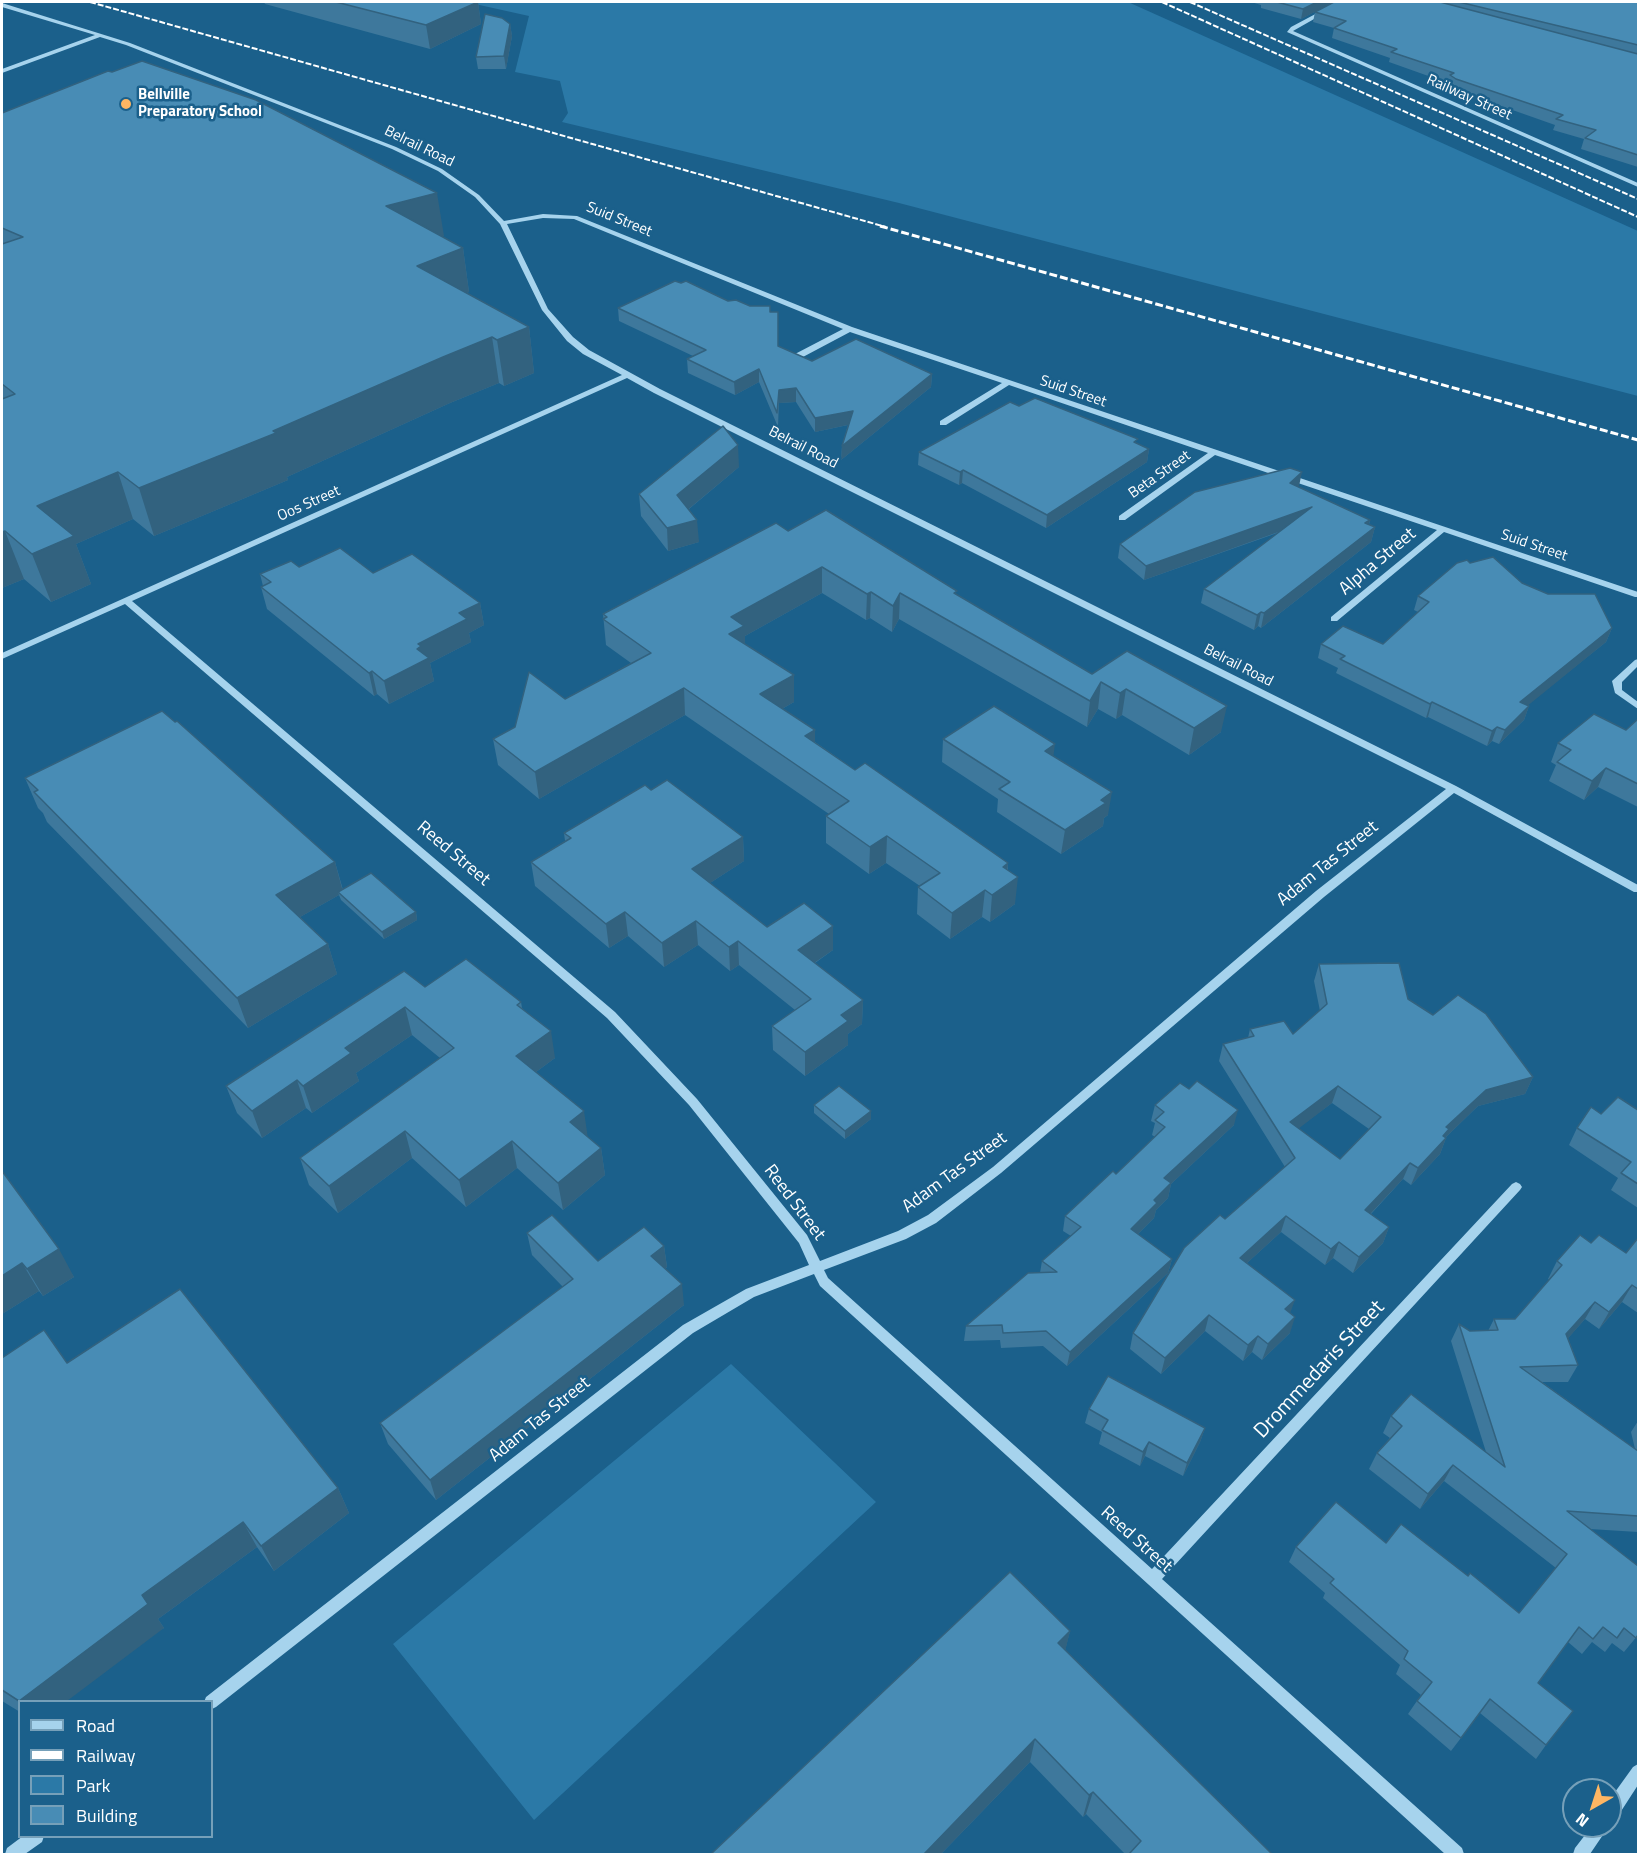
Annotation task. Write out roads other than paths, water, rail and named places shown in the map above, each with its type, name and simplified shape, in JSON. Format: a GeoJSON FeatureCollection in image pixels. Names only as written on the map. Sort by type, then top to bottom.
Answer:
{"type":"FeatureCollection","features":[{"type":"Feature","properties":{"kind":"street","name":"Railway Street"},"geometry":{"type":"LineString","coordinates":[[1341,2],[1293,28],[1290,32],[1638,185]]}},
{"type":"Feature","properties":{"kind":"street","name":"Belrail Road"},"geometry":{"type":"LineString","coordinates":[[2,5],[102,35],[418,159],[469,190],[503,223],[545,310],[556,325],[586,352],[627,375],[1453,788],[1638,889]]}},
{"type":"Feature","properties":{"kind":"street"},"geometry":{"type":"LineString","coordinates":[[2,71],[102,35]]}},
{"type":"Feature","properties":{"kind":"street","name":"Suid Street"},"geometry":{"type":"LineString","coordinates":[[503,223],[543,216],[575,217],[849,329],[1638,595]]}},
{"type":"Feature","properties":{"kind":"street"},"geometry":{"type":"LineString","coordinates":[[798,356],[849,329]]}},
{"type":"Feature","properties":{"kind":"street","name":"Oos Street"},"geometry":{"type":"LineString","coordinates":[[2,656],[627,375]]}},
{"type":"Feature","properties":{"kind":"street"},"geometry":{"type":"LineString","coordinates":[[943,423],[1007,383]]}},
{"type":"Feature","properties":{"kind":"street","name":"Beta Street"},"geometry":{"type":"LineString","coordinates":[[1122,518],[1213,453]]}},
{"type":"Feature","properties":{"kind":"street","name":"Alpha Street"},"geometry":{"type":"LineString","coordinates":[[1334,619],[1443,530]]}},
{"type":"Feature","properties":{"kind":"street","name":"Reed Street"},"geometry":{"type":"LineString","coordinates":[[127,601],[611,1014],[693,1102],[802,1239],[824,1282],[1456,1854]]}},
{"type":"Feature","properties":{"kind":"street"},"geometry":{"type":"LineString","coordinates":[[1637,705],[1618,692],[1617,681],[1638,662]]}},
{"type":"Feature","properties":{"kind":"street","name":"Adam Tas Street"},"geometry":{"type":"LineString","coordinates":[[212,1700],[688,1329],[750,1293],[902,1235],[932,1219],[978,1184],[1320,894],[1453,788]]}},
{"type":"Feature","properties":{"kind":"street","name":"Drommedaris Street"},"geometry":{"type":"LineString","coordinates":[[1152,1579],[1516,1187]]}},
{"type":"Feature","properties":{"kind":"street"},"geometry":{"type":"LineString","coordinates":[[1622,1795],[1638,1772]]}},
{"type":"Feature","properties":{"kind":"street"},"geometry":{"type":"LineString","coordinates":[[13,1854],[33,1838]]}},
{"type":"Feature","properties":{"kind":"street"},"geometry":{"type":"LineString","coordinates":[[1581,1854],[1592,1838]]}},
{"type":"Feature","properties":{"kind":"railway"},"geometry":{"type":"LineString","coordinates":[[90,2],[886,227]]}},
{"type":"Feature","properties":{"kind":"railway"},"geometry":{"type":"LineString","coordinates":[[1162,2],[1638,217]]}},
{"type":"Feature","properties":{"kind":"railway"},"geometry":{"type":"LineString","coordinates":[[1190,2],[1638,199]]}},
{"type":"Feature","properties":{"kind":"railway"},"geometry":{"type":"LineString","coordinates":[[880,226],[1638,440]]}},
{"type":"Feature","properties":{"kind":"place","name":"Bellville Preparatory School"},"geometry":{"type":"Point","coordinates":[126,104]}}]}
